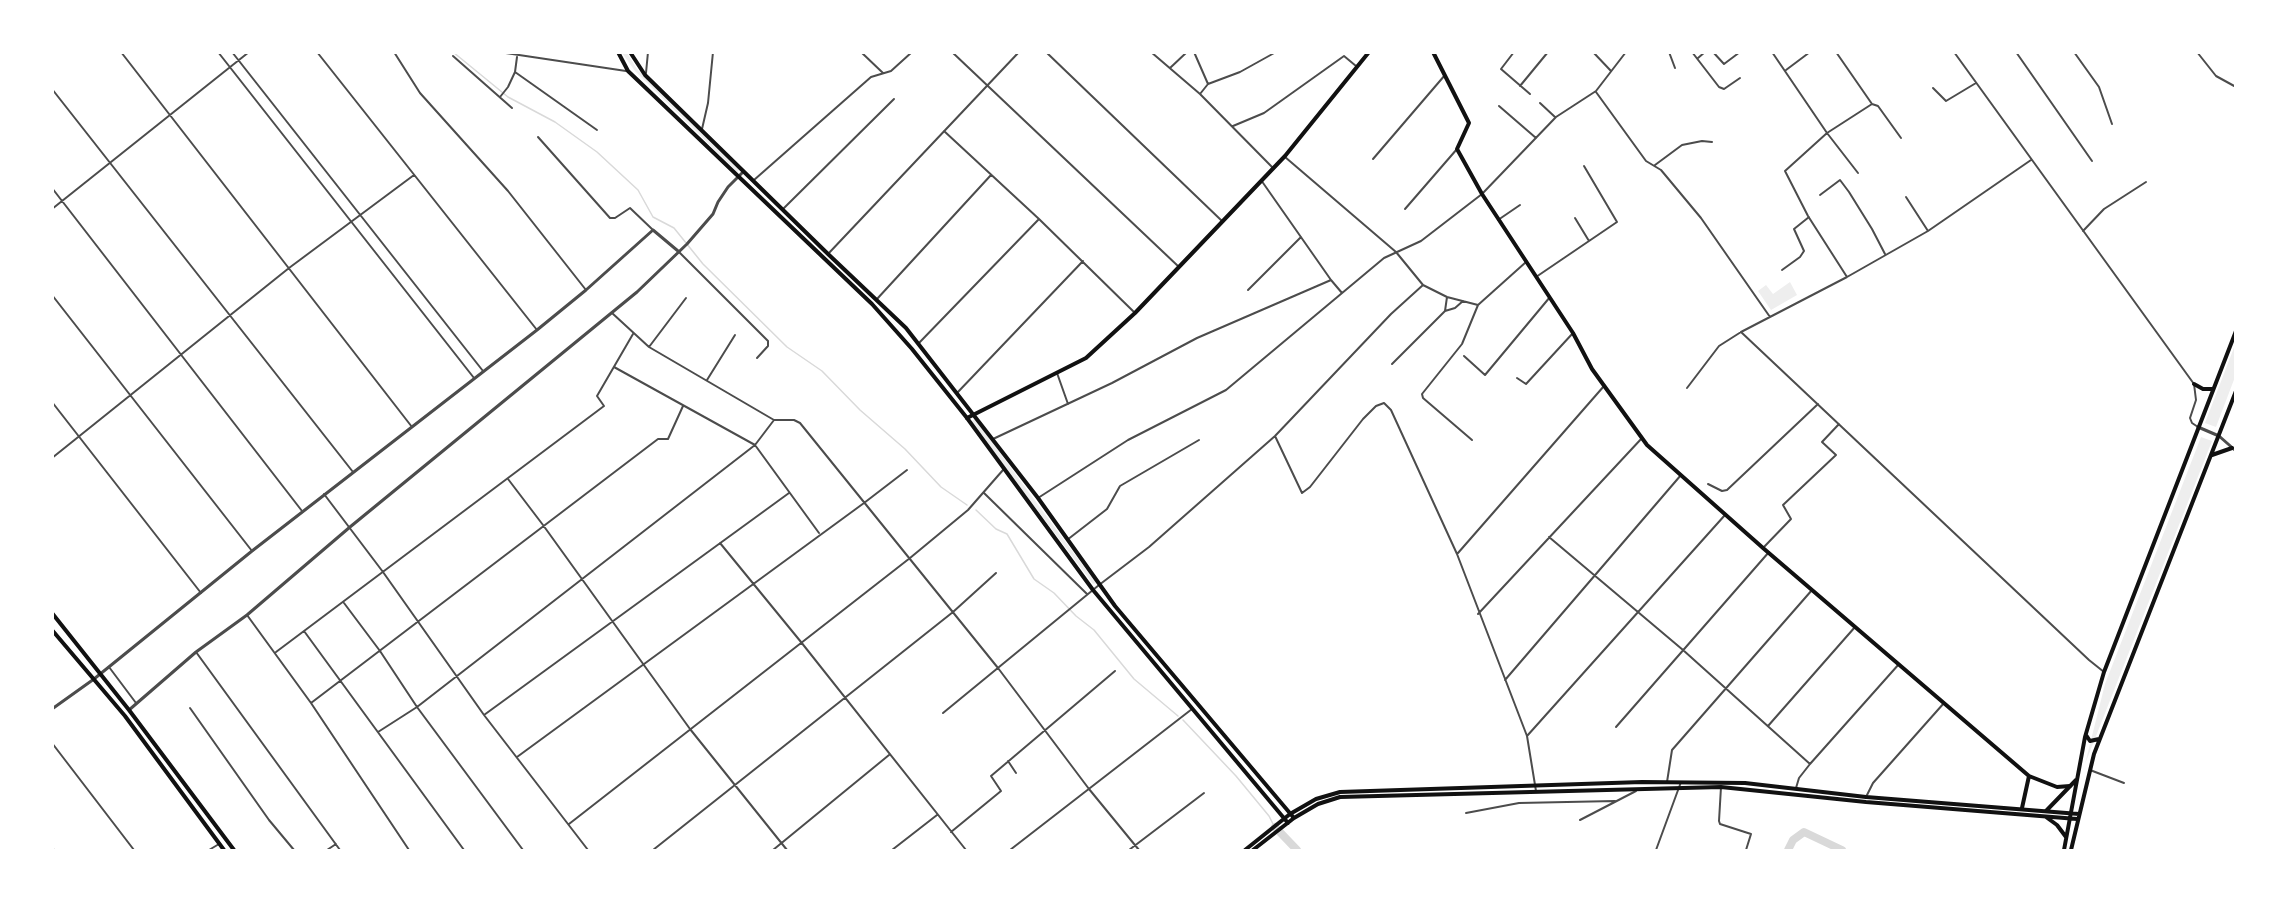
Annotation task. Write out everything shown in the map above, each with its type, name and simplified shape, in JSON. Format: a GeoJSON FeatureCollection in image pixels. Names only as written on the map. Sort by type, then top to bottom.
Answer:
{"type":"FeatureCollection","features":[{"type":"Feature","properties":{"kind":"main road"},"geometry":{"type":"LineString","coordinates":[[618,52],[628,71],[873,304],[900,335],[967,418],[1093,590],[1286,821]]}},
{"type":"Feature","properties":{"kind":"main road"},"geometry":{"type":"LineString","coordinates":[[630,52],[645,75],[906,328],[975,414],[1099,585],[1294,818]]}},
{"type":"Feature","properties":{"kind":"main road"},"geometry":{"type":"LineString","coordinates":[[967,418],[1086,358],[1135,313],[1285,156],[1369,52]]}},
{"type":"Feature","properties":{"kind":"main road"},"geometry":{"type":"LineString","coordinates":[[1433,52],[1469,123],[1457,149],[1498,220],[1573,333],[1592,369],[1647,445],[2029,777],[2057,787],[2070,786]]}},
{"type":"Feature","properties":{"kind":"main road"},"geometry":{"type":"LineString","coordinates":[[900,335],[906,328]]}},
{"type":"Feature","properties":{"kind":"main road"},"geometry":{"type":"LineString","coordinates":[[2064,850],[2086,734],[2104,672],[2235,331]]}},
{"type":"Feature","properties":{"kind":"main road"},"geometry":{"type":"LineString","coordinates":[[2194,384],[2203,389],[2213,389]]}},
{"type":"Feature","properties":{"kind":"main road"},"geometry":{"type":"LineString","coordinates":[[2071,850],[2089,769],[2235,391]]}},
{"type":"Feature","properties":{"kind":"main road"},"geometry":{"type":"LineString","coordinates":[[2212,455],[2234,449]]}},
{"type":"Feature","properties":{"kind":"main road"},"geometry":{"type":"LineString","coordinates":[[52,614],[129,710],[234,850]]}},
{"type":"Feature","properties":{"kind":"main road"},"geometry":{"type":"LineString","coordinates":[[52,630],[145,743],[224,850]]}},
{"type":"Feature","properties":{"kind":"main road"},"geometry":{"type":"LineString","coordinates":[[2086,734],[2090,741],[2100,739]]}},
{"type":"Feature","properties":{"kind":"main road"},"geometry":{"type":"LineString","coordinates":[[2022,808],[2029,777]]}},
{"type":"Feature","properties":{"kind":"main road"},"geometry":{"type":"LineString","coordinates":[[2046,814],[2076,780]]}},
{"type":"Feature","properties":{"kind":"main road"},"geometry":{"type":"LineString","coordinates":[[1286,821],[1290,814],[1316,799],[1340,792],[1666,782],[1745,783],[1866,797],[2022,808],[2046,814],[2066,837]]}},
{"type":"Feature","properties":{"kind":"main road"},"geometry":{"type":"LineString","coordinates":[[1253,850],[1286,821],[1318,804],[1341,797],[1721,786],[1866,802],[2078,816]]}},
{"type":"Feature","properties":{"kind":"main road"},"geometry":{"type":"LineString","coordinates":[[1245,850],[1270,834]]}},
{"type":"Feature","properties":{"kind":"street"},"geometry":{"type":"LineString","coordinates":[[121,52],[412,427]]}},
{"type":"Feature","properties":{"kind":"street"},"geometry":{"type":"LineString","coordinates":[[218,52],[475,378]]}},
{"type":"Feature","properties":{"kind":"street"},"geometry":{"type":"LineString","coordinates":[[232,52],[483,371]]}},
{"type":"Feature","properties":{"kind":"street"},"geometry":{"type":"LineString","coordinates":[[52,209],[249,52]]}},
{"type":"Feature","properties":{"kind":"street"},"geometry":{"type":"LineString","coordinates":[[317,52],[537,330]]}},
{"type":"Feature","properties":{"kind":"street"},"geometry":{"type":"LineString","coordinates":[[394,52],[420,93],[508,191],[586,290]]}},
{"type":"Feature","properties":{"kind":"street"},"geometry":{"type":"LineString","coordinates":[[499,52],[628,71]]}},
{"type":"Feature","properties":{"kind":"street"},"geometry":{"type":"LineString","coordinates":[[645,75],[648,52]]}},
{"type":"Feature","properties":{"kind":"street"},"geometry":{"type":"LineString","coordinates":[[702,129],[708,102],[713,52]]}},
{"type":"Feature","properties":{"kind":"street"},"geometry":{"type":"LineString","coordinates":[[861,52],[883,73]]}},
{"type":"Feature","properties":{"kind":"street"},"geometry":{"type":"LineString","coordinates":[[754,180],[871,76],[891,71],[912,52]]}},
{"type":"Feature","properties":{"kind":"street"},"geometry":{"type":"LineString","coordinates":[[952,52],[1179,267]]}},
{"type":"Feature","properties":{"kind":"street"},"geometry":{"type":"LineString","coordinates":[[828,254],[1019,52]]}},
{"type":"Feature","properties":{"kind":"street"},"geometry":{"type":"LineString","coordinates":[[1046,52],[1222,221]]}},
{"type":"Feature","properties":{"kind":"street"},"geometry":{"type":"LineString","coordinates":[[1151,52],[1200,94],[1273,168]]}},
{"type":"Feature","properties":{"kind":"street"},"geometry":{"type":"LineString","coordinates":[[1170,68],[1187,52]]}},
{"type":"Feature","properties":{"kind":"street"},"geometry":{"type":"LineString","coordinates":[[1194,52],[1208,84]]}},
{"type":"Feature","properties":{"kind":"street"},"geometry":{"type":"LineString","coordinates":[[1200,94],[1208,84],[1240,72],[1276,52]]}},
{"type":"Feature","properties":{"kind":"street"},"geometry":{"type":"LineString","coordinates":[[1514,52],[1501,69],[1530,94]]}},
{"type":"Feature","properties":{"kind":"street"},"geometry":{"type":"LineString","coordinates":[[1520,86],[1548,52]]}},
{"type":"Feature","properties":{"kind":"street"},"geometry":{"type":"LineString","coordinates":[[1593,52],[1611,71]]}},
{"type":"Feature","properties":{"kind":"street"},"geometry":{"type":"LineString","coordinates":[[1038,498],[1128,440],[1226,390],[1384,258],[1421,242],[1482,194],[1556,117],[1596,91],[1626,52]]}},
{"type":"Feature","properties":{"kind":"street"},"geometry":{"type":"LineString","coordinates":[[1669,52],[1675,68]]}},
{"type":"Feature","properties":{"kind":"street"},"geometry":{"type":"LineString","coordinates":[[1692,52],[1719,87],[1724,89],[1740,78]]}},
{"type":"Feature","properties":{"kind":"street"},"geometry":{"type":"LineString","coordinates":[[1697,59],[1705,52]]}},
{"type":"Feature","properties":{"kind":"street"},"geometry":{"type":"LineString","coordinates":[[1713,52],[1724,64],[1740,52]]}},
{"type":"Feature","properties":{"kind":"street"},"geometry":{"type":"LineString","coordinates":[[1772,52],[1827,133],[1858,173]]}},
{"type":"Feature","properties":{"kind":"street"},"geometry":{"type":"LineString","coordinates":[[1786,71],[1810,52]]}},
{"type":"Feature","properties":{"kind":"street"},"geometry":{"type":"LineString","coordinates":[[1836,52],[1872,104],[1878,106],[1901,138]]}},
{"type":"Feature","properties":{"kind":"street"},"geometry":{"type":"LineString","coordinates":[[1954,52],[2194,384],[2196,399],[2190,418],[2192,423],[2219,436],[2234,449]]}},
{"type":"Feature","properties":{"kind":"street"},"geometry":{"type":"LineString","coordinates":[[2016,52],[2092,161]]}},
{"type":"Feature","properties":{"kind":"street"},"geometry":{"type":"LineString","coordinates":[[2074,52],[2099,87],[2112,124]]}},
{"type":"Feature","properties":{"kind":"street"},"geometry":{"type":"LineString","coordinates":[[2197,52],[2216,76],[2235,87]]}},
{"type":"Feature","properties":{"kind":"street"},"geometry":{"type":"LineString","coordinates":[[453,56],[512,108]]}},
{"type":"Feature","properties":{"kind":"street"},"geometry":{"type":"LineString","coordinates":[[500,97],[508,87],[517,56]]}},
{"type":"Feature","properties":{"kind":"street"},"geometry":{"type":"LineString","coordinates":[[1233,126],[1264,113],[1344,56],[1357,67]]}},
{"type":"Feature","properties":{"kind":"street"},"geometry":{"type":"LineString","coordinates":[[514,72],[597,130]]}},
{"type":"Feature","properties":{"kind":"street"},"geometry":{"type":"LineString","coordinates":[[1373,159],[1444,75]]}},
{"type":"Feature","properties":{"kind":"street"},"geometry":{"type":"LineString","coordinates":[[1933,88],[1946,101],[1976,83]]}},
{"type":"Feature","properties":{"kind":"street"},"geometry":{"type":"LineString","coordinates":[[52,90],[353,472]]}},
{"type":"Feature","properties":{"kind":"street"},"geometry":{"type":"LineString","coordinates":[[1596,91],[1646,161],[1661,170],[1701,218],[1770,317]]}},
{"type":"Feature","properties":{"kind":"street"},"geometry":{"type":"LineString","coordinates":[[783,209],[894,99]]}},
{"type":"Feature","properties":{"kind":"street"},"geometry":{"type":"LineString","coordinates":[[1540,103],[1556,117]]}},
{"type":"Feature","properties":{"kind":"street"},"geometry":{"type":"LineString","coordinates":[[1847,277],[1809,217],[1785,171],[1827,133],[1872,104]]}},
{"type":"Feature","properties":{"kind":"street"},"geometry":{"type":"LineString","coordinates":[[1499,106],[1536,138]]}},
{"type":"Feature","properties":{"kind":"street"},"geometry":{"type":"LineString","coordinates":[[944,131],[1039,219],[1135,313]]}},
{"type":"Feature","properties":{"kind":"street"},"geometry":{"type":"LineString","coordinates":[[538,137],[610,218],[615,218],[630,208],[679,252],[768,341],[768,346],[757,358]]}},
{"type":"Feature","properties":{"kind":"street"},"geometry":{"type":"LineString","coordinates":[[1655,165],[1682,145],[1702,141],[1712,142]]}},
{"type":"Feature","properties":{"kind":"street"},"geometry":{"type":"LineString","coordinates":[[1405,209],[1457,149]]}},
{"type":"Feature","properties":{"kind":"street"},"geometry":{"type":"LineString","coordinates":[[1285,156],[1396,252],[1423,285],[1447,297],[1478,305]]}},
{"type":"Feature","properties":{"kind":"street"},"geometry":{"type":"LineString","coordinates":[[1688,388],[1719,346],[1928,231],[2031,160]]}},
{"type":"Feature","properties":{"kind":"street"},"geometry":{"type":"LineString","coordinates":[[1536,277],[1617,222],[1584,166]]}},
{"type":"Feature","properties":{"kind":"street"},"geometry":{"type":"LineString","coordinates":[[129,710],[196,652],[247,615],[350,527],[637,292],[679,252],[713,214],[723,194],[745,171]]}},
{"type":"Feature","properties":{"kind":"street"},"geometry":{"type":"LineString","coordinates":[[52,458],[289,268],[414,175]]}},
{"type":"Feature","properties":{"kind":"street"},"geometry":{"type":"LineString","coordinates":[[877,299],[992,175]]}},
{"type":"Feature","properties":{"kind":"street"},"geometry":{"type":"LineString","coordinates":[[1261,180],[1342,293]]}},
{"type":"Feature","properties":{"kind":"street"},"geometry":{"type":"LineString","coordinates":[[1821,195],[1840,180],[1872,229],[1885,254]]}},
{"type":"Feature","properties":{"kind":"street"},"geometry":{"type":"LineString","coordinates":[[2083,231],[2104,209],[2146,182]]}},
{"type":"Feature","properties":{"kind":"street"},"geometry":{"type":"LineString","coordinates":[[52,188],[303,511]]}},
{"type":"Feature","properties":{"kind":"street"},"geometry":{"type":"LineString","coordinates":[[1906,197],[1928,231]]}},
{"type":"Feature","properties":{"kind":"street"},"geometry":{"type":"LineString","coordinates":[[1498,220],[1520,205]]}},
{"type":"Feature","properties":{"kind":"street"},"geometry":{"type":"LineString","coordinates":[[1782,270],[1800,257],[1804,251],[1794,229],[1809,217]]}},
{"type":"Feature","properties":{"kind":"street"},"geometry":{"type":"LineString","coordinates":[[1575,218],[1589,241]]}},
{"type":"Feature","properties":{"kind":"street"},"geometry":{"type":"LineString","coordinates":[[918,344],[1039,219]]}},
{"type":"Feature","properties":{"kind":"street"},"geometry":{"type":"LineString","coordinates":[[52,709],[94,679],[324,494],[537,330],[653,230]]}},
{"type":"Feature","properties":{"kind":"street"},"geometry":{"type":"LineString","coordinates":[[1248,290],[1301,237]]}},
{"type":"Feature","properties":{"kind":"street"},"geometry":{"type":"LineString","coordinates":[[957,393],[1083,261]]}},
{"type":"Feature","properties":{"kind":"street"},"geometry":{"type":"LineString","coordinates":[[1472,440],[1422,398],[1422,394],[1462,344],[1478,305],[1526,262]]}},
{"type":"Feature","properties":{"kind":"street"},"geometry":{"type":"LineString","coordinates":[[993,439],[1068,404],[1197,338],[1331,280]]}},
{"type":"Feature","properties":{"kind":"street"},"geometry":{"type":"LineString","coordinates":[[943,713],[1087,594],[1149,548],[1275,436],[1391,314],[1423,285]]}},
{"type":"Feature","properties":{"kind":"street"},"geometry":{"type":"LineString","coordinates":[[52,295],[252,551]]}},
{"type":"Feature","properties":{"kind":"street"},"geometry":{"type":"LineString","coordinates":[[1445,311],[1447,297]]}},
{"type":"Feature","properties":{"kind":"street"},"geometry":{"type":"LineString","coordinates":[[1464,356],[1485,375],[1550,297]]}},
{"type":"Feature","properties":{"kind":"street"},"geometry":{"type":"LineString","coordinates":[[649,347],[686,298]]}},
{"type":"Feature","properties":{"kind":"street"},"geometry":{"type":"LineString","coordinates":[[1392,364],[1445,311],[1455,308],[1463,301]]}},
{"type":"Feature","properties":{"kind":"street"},"geometry":{"type":"LineString","coordinates":[[612,313],[649,347],[774,420],[794,420],[800,423],[998,668],[1089,789],[1139,850]]}},
{"type":"Feature","properties":{"kind":"street"},"geometry":{"type":"LineString","coordinates":[[1741,332],[2104,672]]}},
{"type":"Feature","properties":{"kind":"street"},"geometry":{"type":"LineString","coordinates":[[1517,378],[1526,384],[1573,333]]}},
{"type":"Feature","properties":{"kind":"street"},"geometry":{"type":"LineString","coordinates":[[276,652],[604,406],[597,396],[633,334]]}},
{"type":"Feature","properties":{"kind":"street"},"geometry":{"type":"LineString","coordinates":[[707,380],[735,335]]}},
{"type":"Feature","properties":{"kind":"street"},"geometry":{"type":"LineString","coordinates":[[614,367],[755,445],[819,534]]}},
{"type":"Feature","properties":{"kind":"street"},"geometry":{"type":"LineString","coordinates":[[1057,373],[1068,404]]}},
{"type":"Feature","properties":{"kind":"street"},"geometry":{"type":"LineString","coordinates":[[1457,554],[1604,386]]}},
{"type":"Feature","properties":{"kind":"street"},"geometry":{"type":"LineString","coordinates":[[52,402],[201,593]]}},
{"type":"Feature","properties":{"kind":"street"},"geometry":{"type":"LineString","coordinates":[[1275,436],[1302,493],[1310,487],[1376,405],[1384,404],[1391,410],[1457,554],[1478,614],[1527,736],[1536,791]]}},
{"type":"Feature","properties":{"kind":"street"},"geometry":{"type":"LineString","coordinates":[[1708,484],[1722,491],[1727,490],[1818,404]]}},
{"type":"Feature","properties":{"kind":"street"},"geometry":{"type":"LineString","coordinates":[[311,703],[658,439],[668,439],[683,406]]}},
{"type":"Feature","properties":{"kind":"street"},"geometry":{"type":"LineString","coordinates":[[378,732],[417,707],[755,445],[774,420]]}},
{"type":"Feature","properties":{"kind":"street"},"geometry":{"type":"LineString","coordinates":[[1763,548],[1791,519],[1783,505],[1836,455],[1822,442],[1839,424]]}},
{"type":"Feature","properties":{"kind":"street"},"geometry":{"type":"LineString","coordinates":[[1478,614],[1642,438]]}},
{"type":"Feature","properties":{"kind":"street"},"geometry":{"type":"LineString","coordinates":[[1067,540],[1107,509],[1120,486],[1200,440]]}},
{"type":"Feature","properties":{"kind":"street"},"geometry":{"type":"LineString","coordinates":[[517,757],[907,470]]}},
{"type":"Feature","properties":{"kind":"street"},"geometry":{"type":"LineString","coordinates":[[569,824],[910,558],[968,510],[1003,470]]}},
{"type":"Feature","properties":{"kind":"street"},"geometry":{"type":"LineString","coordinates":[[1505,680],[1681,475]]}},
{"type":"Feature","properties":{"kind":"street"},"geometry":{"type":"LineString","coordinates":[[507,479],[543,525],[690,729],[787,850]]}},
{"type":"Feature","properties":{"kind":"street"},"geometry":{"type":"LineString","coordinates":[[484,715],[789,493]]}},
{"type":"Feature","properties":{"kind":"street"},"geometry":{"type":"LineString","coordinates":[[324,494],[383,572],[484,715],[588,850]]}},
{"type":"Feature","properties":{"kind":"street"},"geometry":{"type":"LineString","coordinates":[[984,494],[1087,594]]}},
{"type":"Feature","properties":{"kind":"street"},"geometry":{"type":"LineString","coordinates":[[1527,736],[1726,514]]}},
{"type":"Feature","properties":{"kind":"street"},"geometry":{"type":"LineString","coordinates":[[1549,537],[1683,650],[1810,764]]}},
{"type":"Feature","properties":{"kind":"street"},"geometry":{"type":"LineString","coordinates":[[720,543],[966,850]]}},
{"type":"Feature","properties":{"kind":"street"},"geometry":{"type":"LineString","coordinates":[[1616,726],[1769,552]]}},
{"type":"Feature","properties":{"kind":"street"},"geometry":{"type":"LineString","coordinates":[[653,850],[953,612],[996,573]]}},
{"type":"Feature","properties":{"kind":"street"},"geometry":{"type":"LineString","coordinates":[[1666,782],[1672,750],[1812,590]]}},
{"type":"Feature","properties":{"kind":"street"},"geometry":{"type":"LineString","coordinates":[[343,602],[380,651],[417,707],[524,850]]}},
{"type":"Feature","properties":{"kind":"street"},"geometry":{"type":"LineString","coordinates":[[247,615],[276,652],[409,850]]}},
{"type":"Feature","properties":{"kind":"street"},"geometry":{"type":"LineString","coordinates":[[1768,727],[1855,627]]}},
{"type":"Feature","properties":{"kind":"street"},"geometry":{"type":"LineString","coordinates":[[304,631],[465,850]]}},
{"type":"Feature","properties":{"kind":"street"},"geometry":{"type":"LineString","coordinates":[[196,652],[340,850]]}},
{"type":"Feature","properties":{"kind":"street"},"geometry":{"type":"LineString","coordinates":[[1796,789],[1798,778],[1899,664]]}},
{"type":"Feature","properties":{"kind":"street"},"geometry":{"type":"LineString","coordinates":[[108,666],[136,703]]}},
{"type":"Feature","properties":{"kind":"street"},"geometry":{"type":"LineString","coordinates":[[951,832],[1001,791],[990,776],[1115,671]]}},
{"type":"Feature","properties":{"kind":"street"},"geometry":{"type":"LineString","coordinates":[[1866,797],[1873,783],[1944,703]]}},
{"type":"Feature","properties":{"kind":"street"},"geometry":{"type":"LineString","coordinates":[[190,708],[269,820],[294,850]]}},
{"type":"Feature","properties":{"kind":"street"},"geometry":{"type":"LineString","coordinates":[[1010,850],[1192,709]]}},
{"type":"Feature","properties":{"kind":"street"},"geometry":{"type":"LineString","coordinates":[[52,743],[134,850]]}},
{"type":"Feature","properties":{"kind":"street"},"geometry":{"type":"LineString","coordinates":[[773,850],[889,755]]}},
{"type":"Feature","properties":{"kind":"street"},"geometry":{"type":"LineString","coordinates":[[1008,761],[1016,773]]}},
{"type":"Feature","properties":{"kind":"street"},"geometry":{"type":"LineString","coordinates":[[2089,769],[2124,783]]}},
{"type":"Feature","properties":{"kind":"street"},"geometry":{"type":"LineString","coordinates":[[1656,850],[1681,782]]}},
{"type":"Feature","properties":{"kind":"street"},"geometry":{"type":"LineString","coordinates":[[1721,786],[1720,824],[1751,834],[1746,850]]}},
{"type":"Feature","properties":{"kind":"street"},"geometry":{"type":"LineString","coordinates":[[1580,820],[1642,788]]}},
{"type":"Feature","properties":{"kind":"street"},"geometry":{"type":"LineString","coordinates":[[1130,850],[1204,793]]}},
{"type":"Feature","properties":{"kind":"street"},"geometry":{"type":"LineString","coordinates":[[1466,813],[1520,803],[1615,801]]}},
{"type":"Feature","properties":{"kind":"street"},"geometry":{"type":"LineString","coordinates":[[892,850],[937,815]]}},
{"type":"Feature","properties":{"kind":"street"},"geometry":{"type":"LineString","coordinates":[[209,850],[219,843]]}},
{"type":"Feature","properties":{"kind":"street"},"geometry":{"type":"LineString","coordinates":[[327,850],[336,844]]}},
{"type":"Feature","properties":{"kind":"shaded area"},"geometry":{"type":"Polygon","coordinates":[[[622,53],[627,53],[637,69],[739,170],[737,172],[635,71],[622,53]]]}},
{"type":"Feature","properties":{"kind":"shaded area"},"geometry":{"type":"Polygon","coordinates":[[[1790,282],[1797,295],[1771,310],[1758,291],[1766,285],[1773,294],[1790,282]]]}},
{"type":"Feature","properties":{"kind":"shaded area"},"geometry":{"type":"Polygon","coordinates":[[[2235,345],[2235,377],[2216,427],[2205,423],[2235,345]]]}},
{"type":"Feature","properties":{"kind":"shaded area"},"geometry":{"type":"Polygon","coordinates":[[[975,419],[1096,583],[1093,584],[971,422],[975,419]]]}},
{"type":"Feature","properties":{"kind":"shaded area"},"geometry":{"type":"Polygon","coordinates":[[[2201,437],[2212,441],[2085,764],[2105,684],[2201,437]]]}},
{"type":"Feature","properties":{"kind":"waterway"},"geometry":{"type":"LineString","coordinates":[[453,52],[508,97],[555,122],[597,152],[638,190],[653,217],[674,228],[703,264],[787,347],[822,371],[860,410],[905,449],[941,487],[967,505]]}},
{"type":"Feature","properties":{"kind":"waterway"},"geometry":{"type":"LineString","coordinates":[[976,510],[996,529],[1007,534],[1034,579],[1054,593],[1076,616],[1094,630],[1134,679],[1178,716]]}},
{"type":"Feature","properties":{"kind":"waterway"},"geometry":{"type":"LineString","coordinates":[[1183,720],[1236,776],[1269,816],[1274,826]]}},
{"type":"Feature","properties":{"kind":"waterway"},"geometry":{"type":"LineString","coordinates":[[1275,827],[1297,850]]}},
{"type":"Feature","properties":{"kind":"waterway"},"geometry":{"type":"LineString","coordinates":[[1788,850],[1793,840],[1804,832],[1842,850]]}}]}
